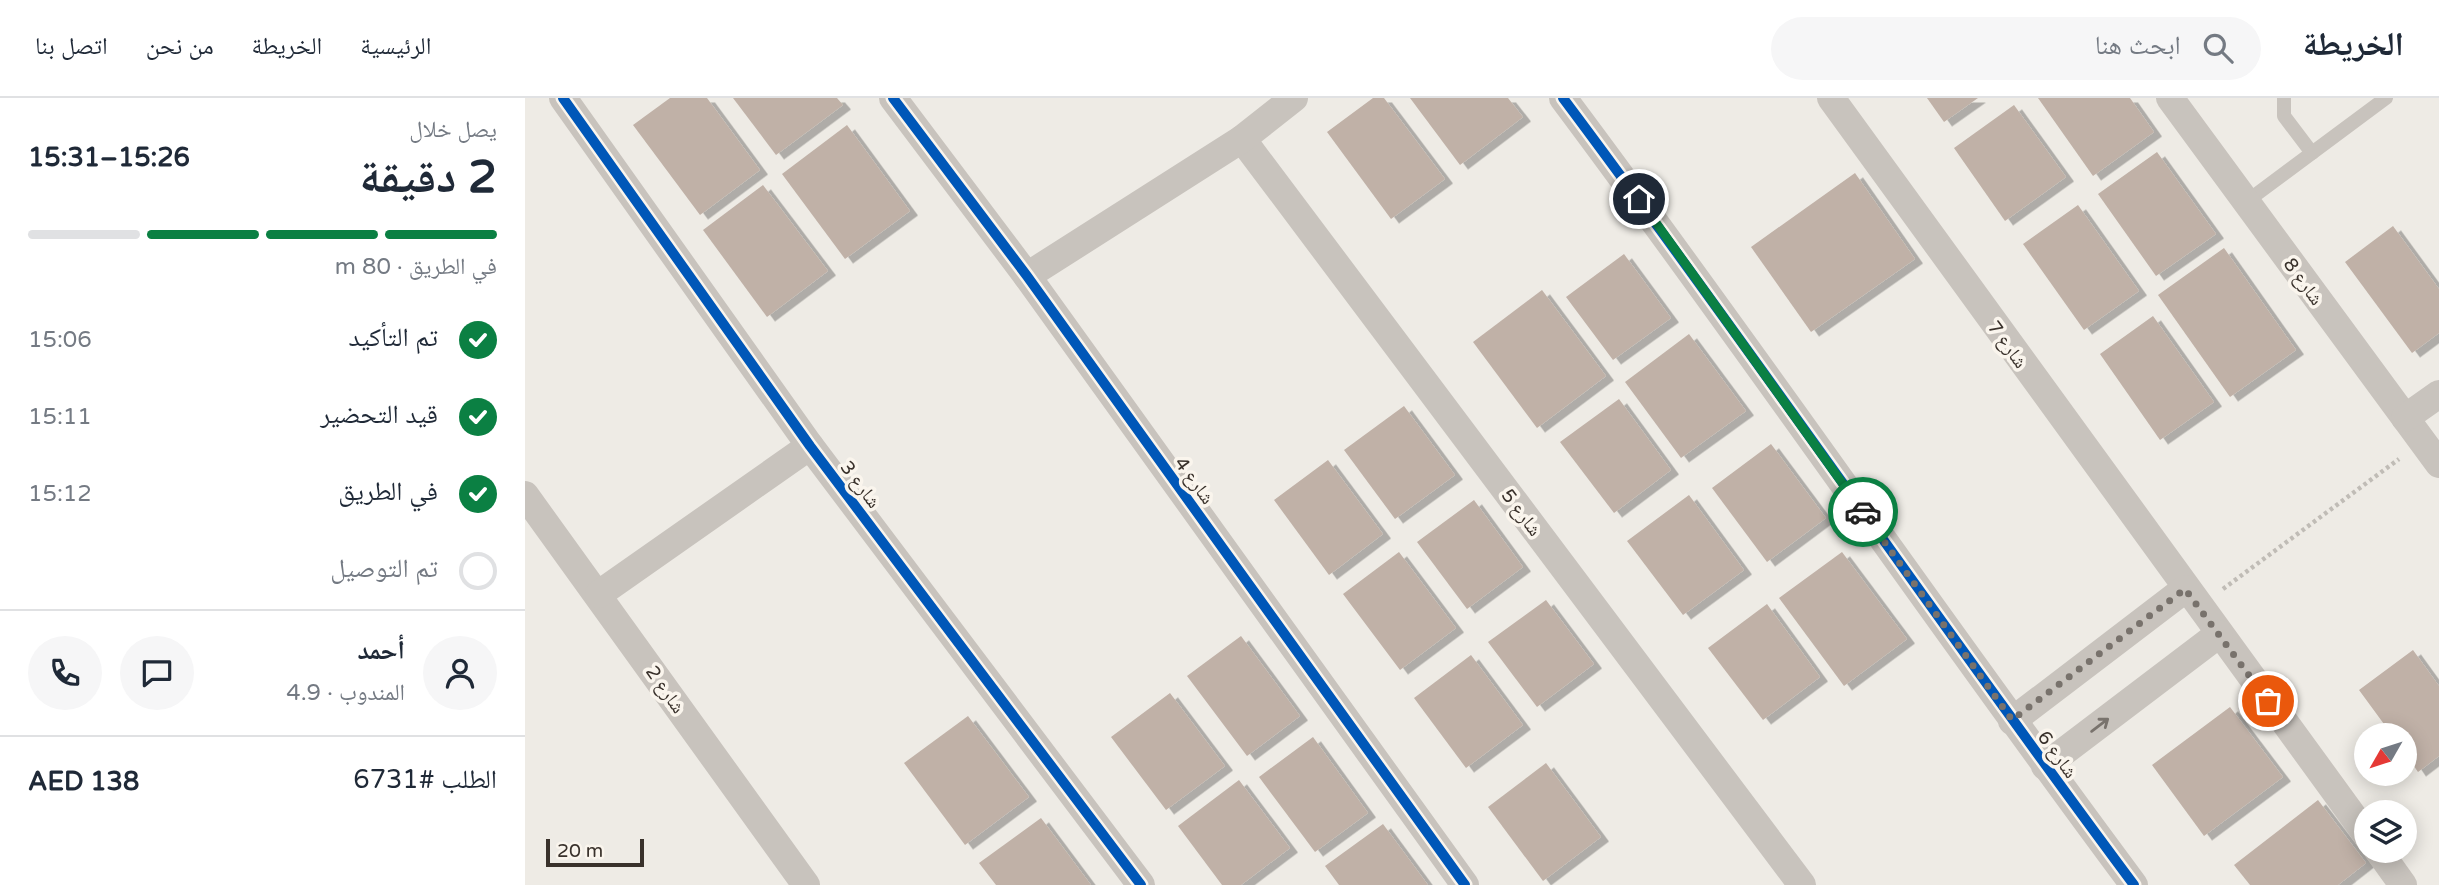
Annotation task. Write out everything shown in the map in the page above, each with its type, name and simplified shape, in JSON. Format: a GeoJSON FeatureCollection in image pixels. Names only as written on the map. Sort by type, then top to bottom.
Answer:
{"type":"FeatureCollection","features":[{"type":"Feature","properties":{"kind":"street","name":"شارع 3"},"geometry":{"type":"LineString","coordinates":[[563,98],[810,446],[1141,885]]}},
{"type":"Feature","properties":{"kind":"street","name":"شارع 4"},"geometry":{"type":"LineString","coordinates":[[893,98],[1027,276],[1465,885]]}},
{"type":"Feature","properties":{"kind":"street"},"geometry":{"type":"LineString","coordinates":[[1027,276],[1243,139],[1294,98]]}},
{"type":"Feature","properties":{"kind":"street","name":"شارع 6"},"geometry":{"type":"LineString","coordinates":[[1563,98],[1669,239],[2012,720],[2134,885]]}},
{"type":"Feature","properties":{"kind":"street","name":"شارع 7"},"geometry":{"type":"LineString","coordinates":[[1831,98],[2354,818]]}},
{"type":"Feature","properties":{"kind":"street","name":"شارع 8"},"geometry":{"type":"LineString","coordinates":[[2170,98],[2439,464]]}},
{"type":"Feature","properties":{"kind":"street","name":"شارع 5"},"geometry":{"type":"LineString","coordinates":[[1243,139],[1802,885]]}},
{"type":"Feature","properties":{"kind":"street"},"geometry":{"type":"LineString","coordinates":[[2405,418],[2439,394]]}},
{"type":"Feature","properties":{"kind":"street"},"geometry":{"type":"LineString","coordinates":[[599,594],[810,446]]}},
{"type":"Feature","properties":{"kind":"street","name":"شارع 2"},"geometry":{"type":"LineString","coordinates":[[525,495],[599,594],[806,885]]}},
{"type":"Feature","properties":{"kind":"street"},"geometry":{"type":"LineString","coordinates":[[2012,720],[2192,598]]}},
{"type":"Feature","properties":{"kind":"street"},"geometry":{"type":"LineString","coordinates":[[2046,766],[2219,634]]}},
{"type":"Feature","properties":{"kind":"street"},"geometry":{"type":"LineString","coordinates":[[2387,863],[2403,885]]}},
{"type":"Feature","properties":{"kind":"lane"},"geometry":{"type":"LineString","coordinates":[[2284,98],[2284,116],[2312,153]]}},
{"type":"Feature","properties":{"kind":"lane"},"geometry":{"type":"LineString","coordinates":[[2246,202],[2386,98]]}},
{"type":"Feature","properties":{"kind":"path"},"geometry":{"type":"LineString","coordinates":[[2192,598],[2422,442]]}},
{"type":"Feature","properties":{"kind":"building"},"geometry":{"type":"Polygon","coordinates":[[[670,98],[707,98],[760,170],[700,215],[633,125],[670,98]]]}},
{"type":"Feature","properties":{"kind":"building"},"geometry":{"type":"Polygon","coordinates":[[[733,98],[837,98],[843,105],[776,155],[733,98]]]}},
{"type":"Feature","properties":{"kind":"building"},"geometry":{"type":"Polygon","coordinates":[[[1373,98],[1384,98],[1445,179],[1391,219],[1327,132],[1373,98]]]}},
{"type":"Feature","properties":{"kind":"building"},"geometry":{"type":"Polygon","coordinates":[[[1410,98],[1508,98],[1523,117],[1460,165],[1410,98]]]}},
{"type":"Feature","properties":{"kind":"building"},"geometry":{"type":"Polygon","coordinates":[[[1927,98],[1978,98],[1944,122],[1927,98]]]}},
{"type":"Feature","properties":{"kind":"building"},"geometry":{"type":"Polygon","coordinates":[[[2038,98],[2130,98],[2154,132],[2093,176],[2038,98]]]}},
{"type":"Feature","properties":{"kind":"building"},"geometry":{"type":"Polygon","coordinates":[[[2014,105],[2066,177],[2005,221],[1954,148],[2014,105]]]}},
{"type":"Feature","properties":{"kind":"building"},"geometry":{"type":"Polygon","coordinates":[[[847,125],[910,211],[845,259],[782,174],[847,125]]]}},
{"type":"Feature","properties":{"kind":"building"},"geometry":{"type":"Polygon","coordinates":[[[2157,152],[2216,234],[2156,276],[2098,194],[2157,152]]]}},
{"type":"Feature","properties":{"kind":"building"},"geometry":{"type":"Polygon","coordinates":[[[1855,173],[1915,259],[1811,332],[1751,247],[1855,173]]]}},
{"type":"Feature","properties":{"kind":"building"},"geometry":{"type":"Polygon","coordinates":[[[763,185],[828,271],[767,317],[703,230],[763,185]]]}},
{"type":"Feature","properties":{"kind":"building"},"geometry":{"type":"Polygon","coordinates":[[[2078,205],[2139,291],[2084,330],[2023,244],[2078,205]]]}},
{"type":"Feature","properties":{"kind":"building"},"geometry":{"type":"Polygon","coordinates":[[[2393,226],[2439,289],[2439,333],[2412,353],[2345,262],[2393,226]]]}},
{"type":"Feature","properties":{"kind":"building"},"geometry":{"type":"Polygon","coordinates":[[[2224,248],[2296,350],[2230,397],[2158,295],[2224,248]]]}},
{"type":"Feature","properties":{"kind":"building"},"geometry":{"type":"Polygon","coordinates":[[[1624,254],[1671,318],[1613,360],[1566,297],[1624,254]]]}},
{"type":"Feature","properties":{"kind":"building"},"geometry":{"type":"Polygon","coordinates":[[[1542,290],[1606,376],[1537,428],[1473,342],[1542,290]]]}},
{"type":"Feature","properties":{"kind":"building"},"geometry":{"type":"Polygon","coordinates":[[[2153,316],[2214,402],[2160,440],[2100,354],[2153,316]]]}},
{"type":"Feature","properties":{"kind":"building"},"geometry":{"type":"Polygon","coordinates":[[[1689,334],[1746,411],[1681,458],[1625,382],[1689,334]]]}},
{"type":"Feature","properties":{"kind":"building"},"geometry":{"type":"Polygon","coordinates":[[[1619,399],[1671,470],[1614,513],[1560,442],[1619,399]]]}},
{"type":"Feature","properties":{"kind":"building"},"geometry":{"type":"Polygon","coordinates":[[[1404,406],[1455,475],[1395,519],[1344,450],[1404,406]]]}},
{"type":"Feature","properties":{"kind":"building"},"geometry":{"type":"Polygon","coordinates":[[[1771,444],[1826,518],[1767,562],[1712,488],[1771,444]]]}},
{"type":"Feature","properties":{"kind":"building"},"geometry":{"type":"Polygon","coordinates":[[[1328,460],[1383,534],[1329,575],[1274,500],[1328,460]]]}},
{"type":"Feature","properties":{"kind":"building"},"geometry":{"type":"Polygon","coordinates":[[[1689,495],[1744,570],[1683,615],[1627,541],[1689,495]]]}},
{"type":"Feature","properties":{"kind":"building"},"geometry":{"type":"Polygon","coordinates":[[[1474,500],[1523,567],[1467,609],[1417,542],[1474,500]]]}},
{"type":"Feature","properties":{"kind":"building"},"geometry":{"type":"Polygon","coordinates":[[[1399,552],[1456,628],[1400,670],[1343,594],[1399,552]]]}},
{"type":"Feature","properties":{"kind":"building"},"geometry":{"type":"Polygon","coordinates":[[[1842,552],[1907,639],[1844,686],[1779,598],[1842,552]]]}},
{"type":"Feature","properties":{"kind":"building"},"geometry":{"type":"Polygon","coordinates":[[[1546,600],[1594,664],[1537,707],[1488,642],[1546,600]]]}},
{"type":"Feature","properties":{"kind":"building"},"geometry":{"type":"Polygon","coordinates":[[[1767,604],[1820,677],[1763,720],[1708,648],[1767,604]]]}},
{"type":"Feature","properties":{"kind":"building"},"geometry":{"type":"Polygon","coordinates":[[[1241,636],[1300,716],[1247,756],[1187,676],[1241,636]]]}},
{"type":"Feature","properties":{"kind":"building"},"geometry":{"type":"Polygon","coordinates":[[[2413,650],[2439,686],[2439,756],[2418,772],[2417,723],[2383,723],[2359,690],[2413,650]]]}},
{"type":"Feature","properties":{"kind":"building"},"geometry":{"type":"Polygon","coordinates":[[[1471,655],[1523,725],[1466,768],[1414,698],[1471,655]]]}},
{"type":"Feature","properties":{"kind":"building"},"geometry":{"type":"Polygon","coordinates":[[[1170,693],[1225,766],[1166,810],[1111,737],[1170,693]]]}},
{"type":"Feature","properties":{"kind":"building"},"geometry":{"type":"Polygon","coordinates":[[[2230,707],[2283,777],[2204,836],[2152,765],[2230,707]]]}},
{"type":"Feature","properties":{"kind":"building"},"geometry":{"type":"Polygon","coordinates":[[[968,716],[1029,797],[965,845],[904,763],[968,716]]]}},
{"type":"Feature","properties":{"kind":"building"},"geometry":{"type":"Polygon","coordinates":[[[1313,737],[1368,813],[1315,852],[1259,777],[1313,737]]]}},
{"type":"Feature","properties":{"kind":"building"},"geometry":{"type":"Polygon","coordinates":[[[1546,763],[1601,837],[1543,881],[1488,807],[1546,763]]]}},
{"type":"Feature","properties":{"kind":"building"},"geometry":{"type":"Polygon","coordinates":[[[1239,780],[1290,848],[1241,885],[1222,885],[1178,826],[1239,780]]]}},
{"type":"Feature","properties":{"kind":"building"},"geometry":{"type":"Polygon","coordinates":[[[2318,800],[2354,847],[2354,863],[2366,863],[2338,885],[2250,885],[2234,865],[2318,800]]]}},
{"type":"Feature","properties":{"kind":"building"},"geometry":{"type":"Polygon","coordinates":[[[1041,818],[1091,885],[996,885],[979,863],[1041,818]]]}},
{"type":"Feature","properties":{"kind":"building"},"geometry":{"type":"Polygon","coordinates":[[[1383,824],[1428,885],[1339,885],[1325,866],[1383,824]]]}},
{"type":"Feature","properties":{"kind":"cycle path"},"geometry":{"type":"LineString","coordinates":[[563,98],[810,446],[1141,885]]}},
{"type":"Feature","properties":{"kind":"cycle path"},"geometry":{"type":"LineString","coordinates":[[893,98],[1027,276],[1465,885]]}},
{"type":"Feature","properties":{"kind":"cycle path"},"geometry":{"type":"LineString","coordinates":[[1563,98],[2134,885]]}},
{"type":"Feature","properties":{"kind":"way so far"},"geometry":{"type":"LineString","coordinates":[[1863,512],[2012,720],[2185,589],[2268,701]]}},
{"type":"Feature","properties":{"kind":"route"},"geometry":{"type":"LineString","coordinates":[[1639,199],[1863,512]]}}]}
